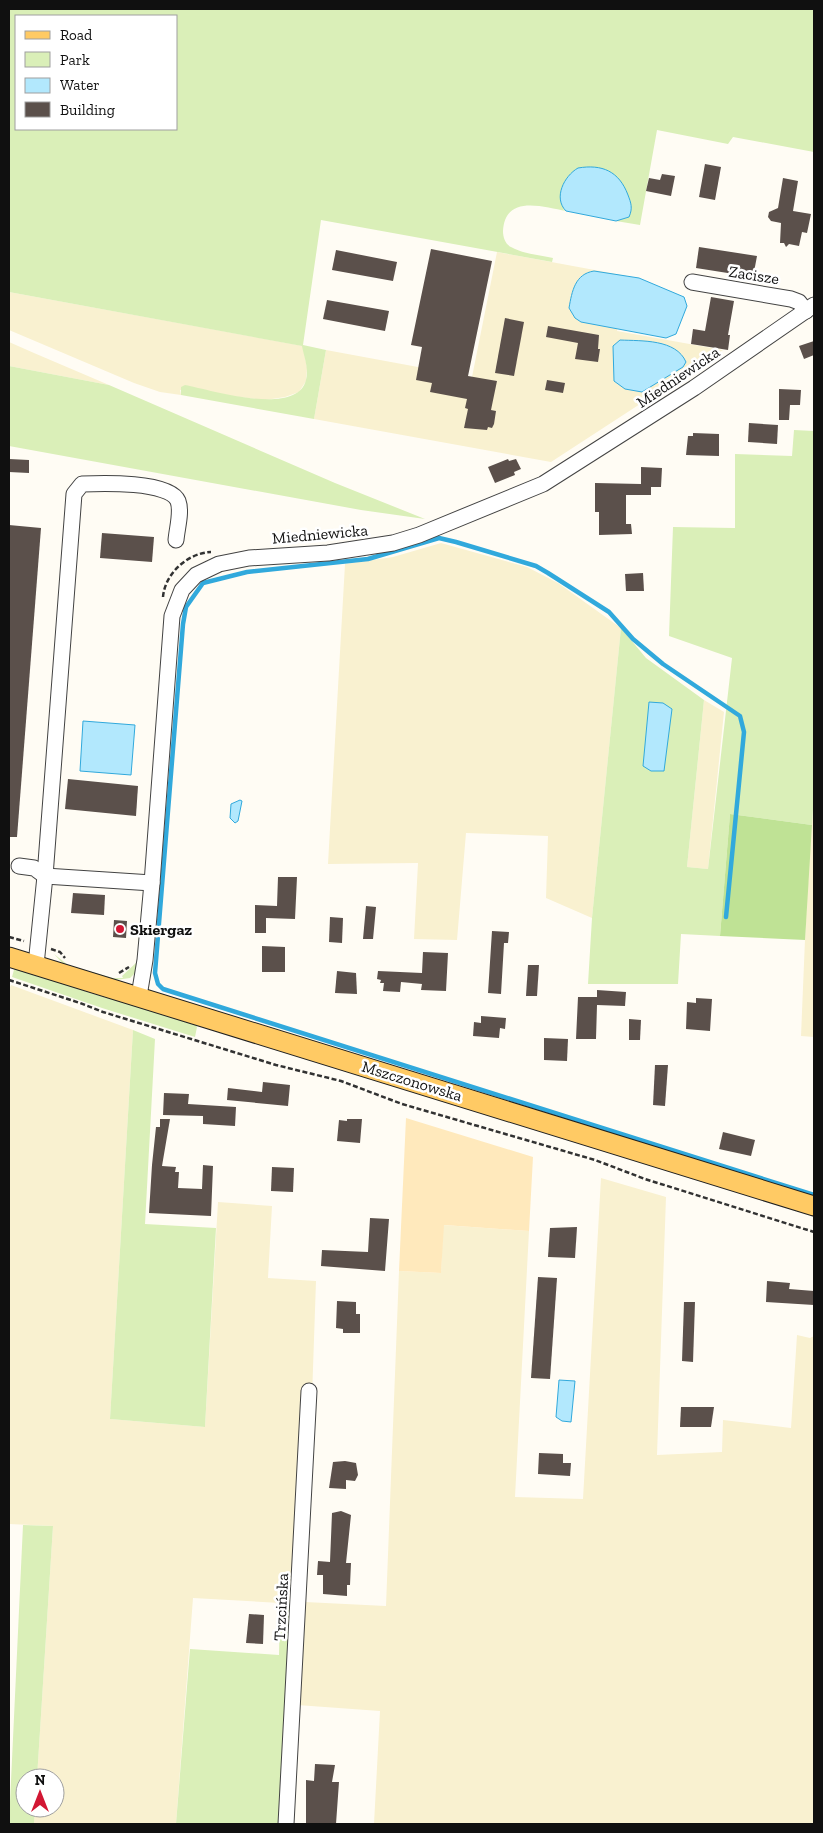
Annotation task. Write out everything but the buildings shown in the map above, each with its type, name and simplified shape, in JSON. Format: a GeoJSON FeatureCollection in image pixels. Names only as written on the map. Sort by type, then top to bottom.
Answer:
{"type":"FeatureCollection","features":[{"type":"Feature","properties":{"kind":"main road","name":"Mszczonowska"},"geometry":{"type":"LineString","coordinates":[[9,957],[814,1206]]}},
{"type":"Feature","properties":{"kind":"street","name":"Zacisze"},"geometry":{"type":"LineString","coordinates":[[692,282],[792,299],[810,308]]}},
{"type":"Feature","properties":{"kind":"street","name":"Miedniewicka"},"geometry":{"type":"LineString","coordinates":[[139,996],[145,960],[152,883],[172,616],[182,590],[196,575],[219,564],[248,558],[328,553],[393,543],[419,535],[500,503],[543,484],[588,458],[810,308]]}},
{"type":"Feature","properties":{"kind":"street"},"geometry":{"type":"LineString","coordinates":[[36,965],[45,876],[74,494],[82,484],[97,483],[160,488],[171,492],[178,499],[180,508],[176,540]]}},
{"type":"Feature","properties":{"kind":"street"},"geometry":{"type":"LineString","coordinates":[[19,866],[34,868],[45,876],[152,883]]}},
{"type":"Feature","properties":{"kind":"street","name":"Trzcińska"},"geometry":{"type":"LineString","coordinates":[[286,1824],[309,1391]]}},
{"type":"Feature","properties":{"kind":"path"},"geometry":{"type":"LineString","coordinates":[[177,567],[200,552],[219,551]]}},
{"type":"Feature","properties":{"kind":"path"},"geometry":{"type":"LineString","coordinates":[[9,937],[25,942]]}},
{"type":"Feature","properties":{"kind":"path"},"geometry":{"type":"LineString","coordinates":[[57,951],[70,962]]}},
{"type":"Feature","properties":{"kind":"path"},"geometry":{"type":"LineString","coordinates":[[114,975],[125,970],[133,963]]}},
{"type":"Feature","properties":{"kind":"path"},"geometry":{"type":"LineString","coordinates":[[9,980],[73,1000],[103,1012],[276,1065],[341,1081],[402,1104],[586,1158],[639,1177],[814,1232]]}},
{"type":"Feature","properties":{"kind":"shaded area"},"geometry":{"type":"Polygon","coordinates":[[[497,252],[627,276],[617,331],[723,350],[551,462],[314,419],[326,350],[472,377],[497,252]]]}},
{"type":"Feature","properties":{"kind":"shaded area"},"geometry":{"type":"Polygon","coordinates":[[[9,292],[303,346],[307,368],[306,381],[299,392],[285,397],[265,400],[180,390],[181,395],[160,392],[134,383],[9,330],[9,292]]]}},
{"type":"Feature","properties":{"kind":"shaded area"},"geometry":{"type":"Polygon","coordinates":[[[9,342],[34,353],[109,385],[9,366],[9,342]]]}},
{"type":"Feature","properties":{"kind":"shaded area"},"geometry":{"type":"Polygon","coordinates":[[[441,543],[527,567],[558,583],[621,628],[592,918],[546,898],[548,836],[466,833],[457,940],[414,939],[418,863],[328,864],[345,564],[393,557],[441,543]]]}},
{"type":"Feature","properties":{"kind":"shaded area"},"geometry":{"type":"Polygon","coordinates":[[[704,700],[724,712],[708,869],[687,867],[704,700]]]}},
{"type":"Feature","properties":{"kind":"shaded area"},"geometry":{"type":"Polygon","coordinates":[[[814,794],[814,1037],[801,1036],[807,891],[814,794]]]}},
{"type":"Feature","properties":{"kind":"shaded area"},"geometry":{"type":"Polygon","coordinates":[[[11,985],[133,1030],[110,1419],[205,1427],[218,1202],[272,1206],[268,1278],[316,1281],[305,1602],[280,1603],[193,1598],[176,1824],[34,1824],[34,1818],[65,1818],[65,1768],[38,1768],[53,1526],[9,1524],[9,989],[11,985]]]}},
{"type":"Feature","properties":{"kind":"shaded area"},"geometry":{"type":"Polygon","coordinates":[[[601,1178],[666,1197],[657,1455],[722,1452],[723,1420],[791,1428],[797,1335],[810,1338],[814,1336],[814,1824],[374,1824],[380,1711],[297,1705],[305,1602],[386,1606],[399,1271],[441,1273],[443,1225],[529,1231],[515,1497],[583,1499],[601,1178]]]}},
{"type":"Feature","properties":{"kind":"green space"},"geometry":{"type":"Polygon","coordinates":[[[9,9],[814,9],[814,152],[733,137],[728,144],[657,130],[640,225],[616,221],[629,217],[536,206],[518,207],[510,212],[505,219],[503,231],[507,244],[521,251],[553,258],[552,262],[321,220],[303,345],[326,350],[314,419],[181,395],[181,387],[185,385],[252,398],[271,399],[287,397],[299,391],[306,380],[307,367],[302,346],[9,292],[9,9]]]}},
{"type":"Feature","properties":{"kind":"green space"},"geometry":{"type":"Polygon","coordinates":[[[9,366],[109,385],[335,483],[425,519],[361,510],[9,446],[9,366]]]}},
{"type":"Feature","properties":{"kind":"green space"},"geometry":{"type":"Polygon","coordinates":[[[794,430],[814,431],[814,794],[812,825],[730,814],[720,936],[681,934],[678,984],[588,984],[592,918],[621,628],[646,658],[704,700],[687,867],[708,869],[732,658],[669,636],[673,527],[735,528],[735,454],[792,456],[794,430]]]}},
{"type":"Feature","properties":{"kind":"green space"},"geometry":{"type":"Polygon","coordinates":[[[730,814],[812,825],[805,940],[720,936],[730,814]]]}},
{"type":"Feature","properties":{"kind":"green space"},"geometry":{"type":"Polygon","coordinates":[[[142,897],[137,971],[130,978],[116,980],[65,966],[54,954],[68,965],[113,978],[123,978],[122,976],[137,962],[142,897]]]}},
{"type":"Feature","properties":{"kind":"green space"},"geometry":{"type":"Polygon","coordinates":[[[15,966],[90,993],[195,1023],[197,1027],[195,1037],[12,977],[15,966]]]}},
{"type":"Feature","properties":{"kind":"green space"},"geometry":{"type":"Polygon","coordinates":[[[133,1030],[155,1039],[145,1224],[216,1228],[205,1427],[110,1419],[133,1030]]]}},
{"type":"Feature","properties":{"kind":"green space"},"geometry":{"type":"Polygon","coordinates":[[[23,1525],[53,1526],[38,1768],[15,1768],[15,1818],[34,1818],[34,1824],[9,1824],[23,1525]]]}},
{"type":"Feature","properties":{"kind":"green space"},"geometry":{"type":"Polygon","coordinates":[[[305,1602],[291,1824],[176,1824],[190,1649],[279,1655],[280,1603],[305,1602]]]}},
{"type":"Feature","properties":{"kind":"sand"},"geometry":{"type":"Polygon","coordinates":[[[406,1118],[533,1157],[529,1231],[444,1225],[441,1273],[399,1271],[406,1118]]]}},
{"type":"Feature","properties":{"kind":"water"},"geometry":{"type":"Polygon","coordinates":[[[578,168],[602,168],[615,175],[624,187],[631,203],[629,217],[616,221],[566,211],[562,206],[560,194],[568,176],[578,168]]]}},
{"type":"Feature","properties":{"kind":"water"},"geometry":{"type":"Polygon","coordinates":[[[594,271],[639,278],[684,297],[687,306],[676,334],[666,338],[581,322],[575,318],[569,308],[573,290],[582,276],[594,271]]]}},
{"type":"Feature","properties":{"kind":"water"},"geometry":{"type":"Polygon","coordinates":[[[620,340],[648,341],[667,345],[681,354],[686,362],[683,367],[642,392],[625,389],[614,381],[613,346],[620,340]]]}},
{"type":"Feature","properties":{"kind":"water"},"geometry":{"type":"Polygon","coordinates":[[[649,702],[663,703],[672,709],[664,771],[651,771],[643,766],[649,702]]]}},
{"type":"Feature","properties":{"kind":"water"},"geometry":{"type":"Polygon","coordinates":[[[83,721],[135,725],[131,775],[80,771],[83,721]]]}},
{"type":"Feature","properties":{"kind":"water"},"geometry":{"type":"Polygon","coordinates":[[[242,801],[238,821],[235,823],[230,818],[231,804],[242,801]]]}},
{"type":"Feature","properties":{"kind":"water"},"geometry":{"type":"Polygon","coordinates":[[[559,1380],[575,1381],[571,1422],[562,1421],[556,1417],[559,1380]]]}},
{"type":"Feature","properties":{"kind":"waterway"},"geometry":{"type":"LineString","coordinates":[[726,917],[744,732],[740,716],[663,664],[633,639],[609,612],[536,566],[439,538],[368,559],[247,572],[203,583],[186,607],[183,624],[155,973],[158,984],[163,989],[814,1195]]}},
{"type":"Feature","properties":{"kind":"place","name":"Skiergaz"},"geometry":{"type":"Point","coordinates":[120,929]}}]}
